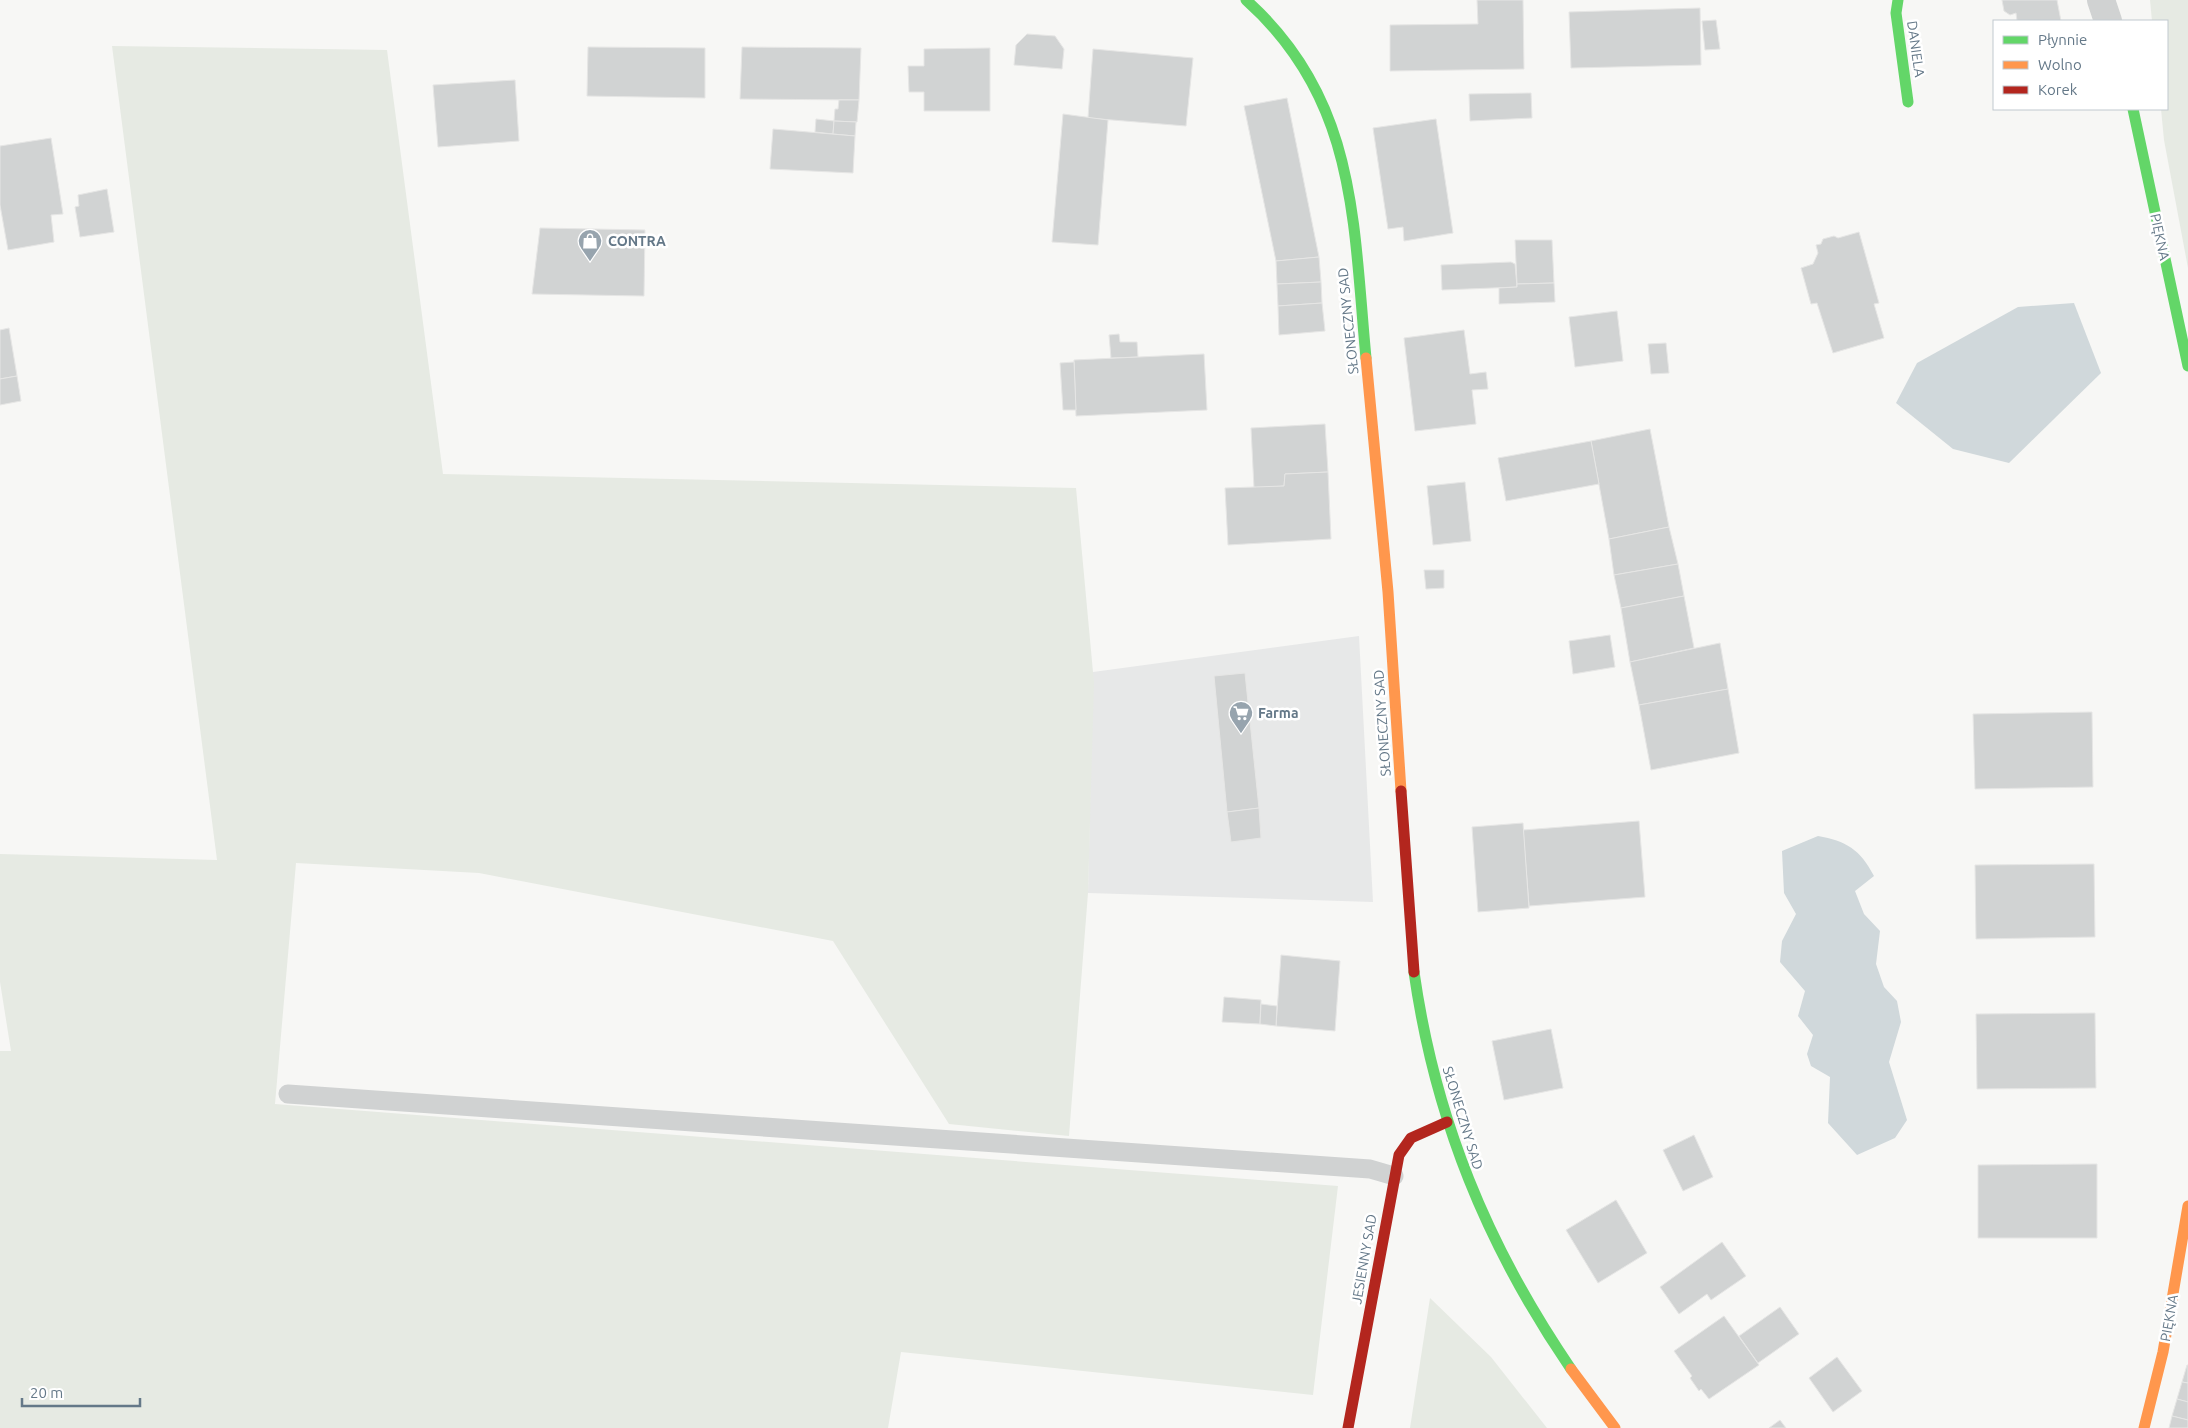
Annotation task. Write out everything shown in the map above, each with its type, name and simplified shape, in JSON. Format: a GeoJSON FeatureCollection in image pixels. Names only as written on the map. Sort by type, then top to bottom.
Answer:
{"type":"FeatureCollection","features":[{"type":"Feature","properties":{"kind":"main road","name":"SŁONECZNY SAD"},"geometry":{"type":"LineString","coordinates":[[1246,0],[1272,25],[1299,60],[1328,113],[1342,161],[1352,219],[1379,484],[1412,952],[1426,1041],[1447,1122],[1468,1183],[1511,1273],[1558,1352],[1615,1428]]}},
{"type":"Feature","properties":{"kind":"main road","name":"DANIELA"},"geometry":{"type":"LineString","coordinates":[[1898,0],[1896,13],[1908,102]]}},
{"type":"Feature","properties":{"kind":"main road"},"geometry":{"type":"LineString","coordinates":[[1269,8],[1272,25]]}},
{"type":"Feature","properties":{"kind":"main road","name":"PIĘKNA"},"geometry":{"type":"LineString","coordinates":[[2133,110],[2188,366]]}},
{"type":"Feature","properties":{"kind":"main road","name":"JESIENNY SAD"},"geometry":{"type":"LineString","coordinates":[[1348,1428],[1399,1154],[1404,1144],[1411,1138],[1447,1122]]}},
{"type":"Feature","properties":{"kind":"main road","name":"PIĘKNA"},"geometry":{"type":"LineString","coordinates":[[2144,1428],[2163,1352],[2188,1206]]}},
{"type":"Feature","properties":{"kind":"street"},"geometry":{"type":"LineString","coordinates":[[2101,0],[2108,20]]}},
{"type":"Feature","properties":{"kind":"lane"},"geometry":{"type":"LineString","coordinates":[[288,1094],[1370,1169],[1394,1176]]}},
{"type":"Feature","properties":{"kind":"shaded area"},"geometry":{"type":"Polygon","coordinates":[[[2150,0],[2188,0],[2188,268],[2164,140],[2161,110],[2168,110],[2168,20],[2152,20],[2150,0]]]}},
{"type":"Feature","properties":{"kind":"shaded area"},"geometry":{"type":"Polygon","coordinates":[[[112,46],[387,50],[443,474],[1076,488],[1094,683],[1088,893],[1069,1136],[949,1124],[833,941],[479,873],[296,863],[275,1104],[1338,1186],[1313,1395],[901,1352],[888,1428],[0,1428],[0,1051],[11,1051],[0,982],[0,854],[217,860],[112,46]]]}},
{"type":"Feature","properties":{"kind":"shaded area"},"geometry":{"type":"Polygon","coordinates":[[[2074,303],[2101,373],[2009,463],[1953,449],[1896,403],[1917,363],[2018,307],[2074,303]]]}},
{"type":"Feature","properties":{"kind":"shaded area"},"geometry":{"type":"Polygon","coordinates":[[[1359,636],[1373,902],[1088,893],[1093,672],[1359,636]]]}},
{"type":"Feature","properties":{"kind":"shaded area"},"geometry":{"type":"Polygon","coordinates":[[[1818,836],[1837,841],[1858,853],[1874,876],[1855,891],[1864,914],[1880,931],[1876,964],[1884,987],[1897,1001],[1901,1022],[1889,1062],[1907,1120],[1895,1138],[1857,1155],[1828,1123],[1830,1077],[1811,1066],[1807,1054],[1813,1035],[1798,1016],[1805,991],[1780,962],[1782,941],[1796,914],[1784,893],[1782,851],[1818,836]]]}},
{"type":"Feature","properties":{"kind":"shaded area"},"geometry":{"type":"Polygon","coordinates":[[[1430,1298],[1491,1357],[1547,1428],[1410,1428],[1430,1298]]]}},
{"type":"Feature","properties":{"kind":"building"},"geometry":{"type":"Polygon","coordinates":[[[1477,0],[1523,0],[1524,69],[1390,71],[1390,25],[1478,24],[1477,0]]]}},
{"type":"Feature","properties":{"kind":"building"},"geometry":{"type":"Polygon","coordinates":[[[2002,0],[2057,0],[2061,20],[2017,20],[2016,13],[2010,15],[2004,11],[2002,0]]]}},
{"type":"Feature","properties":{"kind":"building"},"geometry":{"type":"Polygon","coordinates":[[[1700,8],[1701,65],[1571,68],[1569,12],[1700,8]]]}},
{"type":"Feature","properties":{"kind":"building"},"geometry":{"type":"Polygon","coordinates":[[[1716,20],[1720,49],[1705,50],[1702,21],[1716,20]]]}},
{"type":"Feature","properties":{"kind":"building"},"geometry":{"type":"Polygon","coordinates":[[[1027,34],[1055,36],[1064,49],[1062,69],[1014,65],[1016,45],[1027,34]]]}},
{"type":"Feature","properties":{"kind":"building"},"geometry":{"type":"Polygon","coordinates":[[[588,47],[705,48],[705,98],[587,96],[588,47]]]}},
{"type":"Feature","properties":{"kind":"building"},"geometry":{"type":"Polygon","coordinates":[[[742,47],[861,48],[859,100],[740,99],[742,47]]]}},
{"type":"Feature","properties":{"kind":"building"},"geometry":{"type":"Polygon","coordinates":[[[990,48],[990,111],[924,111],[924,92],[909,92],[908,66],[924,66],[924,49],[990,48]]]}},
{"type":"Feature","properties":{"kind":"building"},"geometry":{"type":"Polygon","coordinates":[[[1093,49],[1193,58],[1186,126],[1088,118],[1093,49]]]}},
{"type":"Feature","properties":{"kind":"building"},"geometry":{"type":"Polygon","coordinates":[[[515,80],[519,141],[438,147],[433,85],[515,80]]]}},
{"type":"Feature","properties":{"kind":"building"},"geometry":{"type":"Polygon","coordinates":[[[1531,93],[1532,118],[1470,121],[1469,94],[1531,93]]]}},
{"type":"Feature","properties":{"kind":"building"},"geometry":{"type":"Polygon","coordinates":[[[1287,98],[1319,257],[1276,261],[1244,106],[1287,98]]]}},
{"type":"Feature","properties":{"kind":"building"},"geometry":{"type":"Polygon","coordinates":[[[839,100],[859,100],[857,122],[834,121],[835,109],[838,109],[839,100]]]}},
{"type":"Feature","properties":{"kind":"building"},"geometry":{"type":"Polygon","coordinates":[[[1063,114],[1108,120],[1098,245],[1052,242],[1063,114]]]}},
{"type":"Feature","properties":{"kind":"building"},"geometry":{"type":"Polygon","coordinates":[[[816,119],[834,121],[833,134],[815,132],[816,119]]]}},
{"type":"Feature","properties":{"kind":"building"},"geometry":{"type":"Polygon","coordinates":[[[1436,119],[1453,233],[1404,241],[1403,227],[1388,229],[1373,128],[1436,119]]]}},
{"type":"Feature","properties":{"kind":"building"},"geometry":{"type":"Polygon","coordinates":[[[834,121],[856,122],[855,136],[833,134],[834,121]]]}},
{"type":"Feature","properties":{"kind":"building"},"geometry":{"type":"Polygon","coordinates":[[[773,129],[855,136],[853,173],[770,169],[773,129]]]}},
{"type":"Feature","properties":{"kind":"building"},"geometry":{"type":"Polygon","coordinates":[[[51,138],[63,214],[51,215],[54,242],[8,250],[0,205],[0,146],[51,138]]]}},
{"type":"Feature","properties":{"kind":"building"},"geometry":{"type":"Polygon","coordinates":[[[107,189],[114,232],[80,237],[75,207],[79,206],[78,195],[107,189]]]}},
{"type":"Feature","properties":{"kind":"building","name":"CONTRA"},"geometry":{"type":"Polygon","coordinates":[[[540,228],[645,230],[644,296],[532,294],[540,228]]]}},
{"type":"Feature","properties":{"kind":"building"},"geometry":{"type":"Polygon","coordinates":[[[1859,232],[1879,303],[1874,304],[1884,338],[1833,353],[1817,303],[1811,304],[1801,268],[1813,264],[1818,253],[1816,245],[1821,244],[1823,239],[1834,236],[1838,238],[1859,232]]]}},
{"type":"Feature","properties":{"kind":"building"},"geometry":{"type":"Polygon","coordinates":[[[1515,240],[1552,240],[1554,283],[1517,284],[1515,240]]]}},
{"type":"Feature","properties":{"kind":"building"},"geometry":{"type":"Polygon","coordinates":[[[1319,257],[1321,282],[1277,284],[1276,261],[1319,257]]]}},
{"type":"Feature","properties":{"kind":"building"},"geometry":{"type":"Polygon","coordinates":[[[1511,262],[1515,264],[1517,287],[1442,290],[1441,265],[1511,262]]]}},
{"type":"Feature","properties":{"kind":"building"},"geometry":{"type":"Polygon","coordinates":[[[1321,282],[1322,303],[1278,306],[1277,284],[1321,282]]]}},
{"type":"Feature","properties":{"kind":"building"},"geometry":{"type":"Polygon","coordinates":[[[1554,283],[1555,302],[1499,304],[1499,288],[1517,287],[1517,284],[1554,283]]]}},
{"type":"Feature","properties":{"kind":"building"},"geometry":{"type":"Polygon","coordinates":[[[1322,303],[1325,331],[1279,335],[1278,306],[1322,303]]]}},
{"type":"Feature","properties":{"kind":"building"},"geometry":{"type":"Polygon","coordinates":[[[1617,311],[1623,361],[1575,367],[1569,317],[1617,311]]]}},
{"type":"Feature","properties":{"kind":"building"},"geometry":{"type":"Polygon","coordinates":[[[9,328],[17,376],[0,379],[0,330],[9,328]]]}},
{"type":"Feature","properties":{"kind":"building"},"geometry":{"type":"Polygon","coordinates":[[[1464,330],[1470,374],[1486,372],[1488,389],[1472,390],[1476,424],[1415,431],[1404,338],[1464,330]]]}},
{"type":"Feature","properties":{"kind":"building"},"geometry":{"type":"Polygon","coordinates":[[[1119,334],[1120,342],[1137,342],[1138,357],[1111,358],[1109,335],[1119,334]]]}},
{"type":"Feature","properties":{"kind":"building"},"geometry":{"type":"Polygon","coordinates":[[[1666,343],[1669,373],[1651,374],[1648,344],[1666,343]]]}},
{"type":"Feature","properties":{"kind":"building"},"geometry":{"type":"Polygon","coordinates":[[[1204,354],[1207,410],[1076,416],[1074,360],[1204,354]]]}},
{"type":"Feature","properties":{"kind":"building"},"geometry":{"type":"Polygon","coordinates":[[[1074,362],[1076,410],[1063,410],[1060,363],[1074,362]]]}},
{"type":"Feature","properties":{"kind":"building"},"geometry":{"type":"Polygon","coordinates":[[[17,376],[21,401],[0,405],[0,379],[17,376]]]}},
{"type":"Feature","properties":{"kind":"building"},"geometry":{"type":"Polygon","coordinates":[[[1325,424],[1328,472],[1285,474],[1284,486],[1254,488],[1251,428],[1325,424]]]}},
{"type":"Feature","properties":{"kind":"building"},"geometry":{"type":"Polygon","coordinates":[[[1650,429],[1669,527],[1609,539],[1591,441],[1650,429]]]}},
{"type":"Feature","properties":{"kind":"building"},"geometry":{"type":"Polygon","coordinates":[[[1591,441],[1599,484],[1506,501],[1498,458],[1591,441]]]}},
{"type":"Feature","properties":{"kind":"building"},"geometry":{"type":"Polygon","coordinates":[[[1328,472],[1331,539],[1228,545],[1225,488],[1284,486],[1285,474],[1328,472]]]}},
{"type":"Feature","properties":{"kind":"building"},"geometry":{"type":"Polygon","coordinates":[[[1465,482],[1471,541],[1433,545],[1427,486],[1465,482]]]}},
{"type":"Feature","properties":{"kind":"building"},"geometry":{"type":"Polygon","coordinates":[[[1669,527],[1678,564],[1614,575],[1609,539],[1669,527]]]}},
{"type":"Feature","properties":{"kind":"building"},"geometry":{"type":"Polygon","coordinates":[[[1678,564],[1684,596],[1621,608],[1614,575],[1678,564]]]}},
{"type":"Feature","properties":{"kind":"building"},"geometry":{"type":"Polygon","coordinates":[[[1424,570],[1444,570],[1444,588],[1426,589],[1424,570]]]}},
{"type":"Feature","properties":{"kind":"building"},"geometry":{"type":"Polygon","coordinates":[[[1684,596],[1694,648],[1630,662],[1621,608],[1684,596]]]}},
{"type":"Feature","properties":{"kind":"building"},"geometry":{"type":"Polygon","coordinates":[[[1610,635],[1615,667],[1573,674],[1569,641],[1610,635]]]}},
{"type":"Feature","properties":{"kind":"building"},"geometry":{"type":"Polygon","coordinates":[[[1720,643],[1728,689],[1639,705],[1630,662],[1720,643]]]}},
{"type":"Feature","properties":{"kind":"building"},"geometry":{"type":"Polygon","coordinates":[[[1245,673],[1259,808],[1227,812],[1214,676],[1245,673]]]}},
{"type":"Feature","properties":{"kind":"building"},"geometry":{"type":"Polygon","coordinates":[[[1728,689],[1739,753],[1651,770],[1639,705],[1728,689]]]}},
{"type":"Feature","properties":{"kind":"building"},"geometry":{"type":"Polygon","coordinates":[[[2092,712],[2093,787],[1975,789],[1973,714],[2092,712]]]}},
{"type":"Feature","properties":{"kind":"building"},"geometry":{"type":"Polygon","coordinates":[[[1259,808],[1261,838],[1231,842],[1227,812],[1259,808]]]}},
{"type":"Feature","properties":{"kind":"building"},"geometry":{"type":"Polygon","coordinates":[[[1639,821],[1645,897],[1529,906],[1523,830],[1639,821]]]}},
{"type":"Feature","properties":{"kind":"building"},"geometry":{"type":"Polygon","coordinates":[[[1523,823],[1529,908],[1478,912],[1472,827],[1523,823]]]}},
{"type":"Feature","properties":{"kind":"building"},"geometry":{"type":"Polygon","coordinates":[[[2094,864],[2095,937],[1976,939],[1975,865],[2094,864]]]}},
{"type":"Feature","properties":{"kind":"building"},"geometry":{"type":"Polygon","coordinates":[[[1281,955],[1340,961],[1335,1031],[1276,1026],[1281,955]]]}},
{"type":"Feature","properties":{"kind":"building"},"geometry":{"type":"Polygon","coordinates":[[[1224,997],[1261,1000],[1260,1024],[1222,1022],[1224,997]]]}},
{"type":"Feature","properties":{"kind":"building"},"geometry":{"type":"Polygon","coordinates":[[[1261,1004],[1277,1006],[1276,1026],[1260,1024],[1261,1004]]]}},
{"type":"Feature","properties":{"kind":"building"},"geometry":{"type":"Polygon","coordinates":[[[2095,1013],[2096,1088],[1977,1089],[1976,1014],[2095,1013]]]}},
{"type":"Feature","properties":{"kind":"building"},"geometry":{"type":"Polygon","coordinates":[[[1551,1029],[1563,1088],[1504,1100],[1492,1041],[1551,1029]]]}},
{"type":"Feature","properties":{"kind":"building"},"geometry":{"type":"Polygon","coordinates":[[[1694,1135],[1713,1177],[1683,1191],[1663,1150],[1694,1135]]]}},
{"type":"Feature","properties":{"kind":"building"},"geometry":{"type":"Polygon","coordinates":[[[2097,1164],[2097,1238],[1978,1238],[1978,1165],[2097,1164]]]}},
{"type":"Feature","properties":{"kind":"building"},"geometry":{"type":"Polygon","coordinates":[[[1616,1200],[1647,1253],[1598,1283],[1566,1230],[1616,1200]]]}},
{"type":"Feature","properties":{"kind":"building"},"geometry":{"type":"Polygon","coordinates":[[[1722,1242],[1746,1276],[1711,1300],[1707,1294],[1679,1314],[1660,1287],[1722,1242]]]}},
{"type":"Feature","properties":{"kind":"building"},"geometry":{"type":"Polygon","coordinates":[[[1780,1307],[1799,1334],[1758,1363],[1739,1336],[1780,1307]]]}},
{"type":"Feature","properties":{"kind":"building"},"geometry":{"type":"Polygon","coordinates":[[[1724,1316],[1759,1365],[1709,1399],[1701,1389],[1699,1391],[1690,1378],[1692,1376],[1674,1351],[1724,1316]]]}},
{"type":"Feature","properties":{"kind":"building"},"geometry":{"type":"Polygon","coordinates":[[[1837,1357],[1862,1391],[1833,1412],[1809,1378],[1837,1357]]]}},
{"type":"Feature","properties":{"kind":"building"},"geometry":{"type":"Polygon","coordinates":[[[2188,1365],[2188,1383],[2182,1382],[2188,1365]]]}},
{"type":"Feature","properties":{"kind":"building"},"geometry":{"type":"Polygon","coordinates":[[[2182,1382],[2188,1383],[2188,1402],[2177,1399],[2182,1382]]]}},
{"type":"Feature","properties":{"kind":"building"},"geometry":{"type":"Polygon","coordinates":[[[2177,1399],[2188,1402],[2188,1420],[2172,1416],[2177,1399]]]}},
{"type":"Feature","properties":{"kind":"building"},"geometry":{"type":"Polygon","coordinates":[[[2172,1416],[2188,1420],[2188,1428],[2169,1428],[2172,1416]]]}},
{"type":"Feature","properties":{"kind":"building"},"geometry":{"type":"Polygon","coordinates":[[[1780,1420],[1786,1428],[1769,1428],[1780,1420]]]}},
{"type":"Feature","properties":{"kind":"traffic: fast"},"geometry":{"type":"LineString","coordinates":[[1246,0],[1282,38],[1310,78],[1329,121],[1343,165],[1352,211],[1366,358]]}},
{"type":"Feature","properties":{"kind":"traffic: fast"},"geometry":{"type":"LineString","coordinates":[[1898,0],[1896,13],[1908,102]]}},
{"type":"Feature","properties":{"kind":"traffic: fast"},"geometry":{"type":"LineString","coordinates":[[2133,110],[2188,366]]}},
{"type":"Feature","properties":{"kind":"traffic: fast"},"geometry":{"type":"LineString","coordinates":[[1414,972],[1423,1026],[1436,1079],[1451,1130],[1469,1180],[1514,1276],[1541,1323],[1571,1369]]}},
{"type":"Feature","properties":{"kind":"traffic: slow"},"geometry":{"type":"LineString","coordinates":[[1366,358],[1388,592],[1401,791]]}},
{"type":"Feature","properties":{"kind":"traffic: slow"},"geometry":{"type":"LineString","coordinates":[[2144,1428],[2163,1352],[2188,1206]]}},
{"type":"Feature","properties":{"kind":"traffic: slow"},"geometry":{"type":"LineString","coordinates":[[1571,1369],[1615,1428]]}},
{"type":"Feature","properties":{"kind":"traffic: jam"},"geometry":{"type":"LineString","coordinates":[[1401,791],[1414,972]]}},
{"type":"Feature","properties":{"kind":"traffic: jam"},"geometry":{"type":"LineString","coordinates":[[1348,1428],[1399,1155],[1411,1138],[1447,1122]]}},
{"type":"Feature","properties":{"kind":"place","name":"CONTRA"},"geometry":{"type":"Point","coordinates":[590,262]}},
{"type":"Feature","properties":{"kind":"place","name":"Farma"},"geometry":{"type":"Point","coordinates":[1241,734]}}]}
